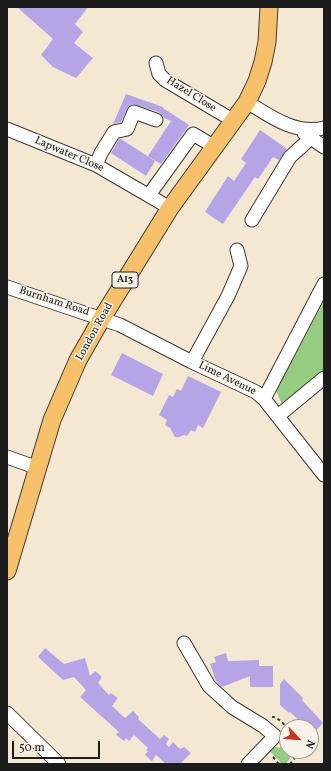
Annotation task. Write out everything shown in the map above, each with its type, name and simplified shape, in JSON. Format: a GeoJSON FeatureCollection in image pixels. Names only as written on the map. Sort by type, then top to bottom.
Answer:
{"type":"FeatureCollection","features":[{"type":"Feature","properties":{"kind":"main road","name":"London Road"},"geometry":{"type":"LineString","coordinates":[[7,571],[52,420],[78,360],[102,318],[170,208],[247,102],[257,81],[263,62],[267,42],[269,7]]}},
{"type":"Feature","properties":{"kind":"street","name":"Hazel Close"},"geometry":{"type":"LineString","coordinates":[[156,63],[159,74],[165,80],[234,121]]}},
{"type":"Feature","properties":{"kind":"street"},"geometry":{"type":"LineString","coordinates":[[247,102],[276,119],[299,129],[324,147]]}},
{"type":"Feature","properties":{"kind":"street"},"geometry":{"type":"LineString","coordinates":[[96,165],[101,153],[114,132],[127,129],[134,112],[156,120]]}},
{"type":"Feature","properties":{"kind":"street"},"geometry":{"type":"LineString","coordinates":[[299,129],[317,130],[324,128]]}},
{"type":"Feature","properties":{"kind":"street","name":"Lapwater Close"},"geometry":{"type":"LineString","coordinates":[[7,130],[96,165],[170,208]]}},
{"type":"Feature","properties":{"kind":"street"},"geometry":{"type":"LineString","coordinates":[[149,195],[193,134],[215,147]]}},
{"type":"Feature","properties":{"kind":"street"},"geometry":{"type":"LineString","coordinates":[[252,220],[290,157],[310,138]]}},
{"type":"Feature","properties":{"kind":"street"},"geometry":{"type":"LineString","coordinates":[[192,362],[228,296],[241,266],[237,250]]}},
{"type":"Feature","properties":{"kind":"street"},"geometry":{"type":"LineString","coordinates":[[264,399],[324,284]]}},
{"type":"Feature","properties":{"kind":"street","name":"Burnham Road"},"geometry":{"type":"LineString","coordinates":[[7,287],[102,318]]}},
{"type":"Feature","properties":{"kind":"street","name":"Lime Avenue"},"geometry":{"type":"LineString","coordinates":[[102,318],[120,324],[192,362],[256,392],[278,416],[324,475]]}},
{"type":"Feature","properties":{"kind":"street"},"geometry":{"type":"LineString","coordinates":[[278,416],[324,378]]}},
{"type":"Feature","properties":{"kind":"street"},"geometry":{"type":"LineString","coordinates":[[7,457],[38,468]]}},
{"type":"Feature","properties":{"kind":"street"},"geometry":{"type":"LineString","coordinates":[[184,643],[209,686],[232,707],[263,726],[275,736],[248,764]]}},
{"type":"Feature","properties":{"kind":"street"},"geometry":{"type":"LineString","coordinates":[[7,713],[59,764]]}},
{"type":"Feature","properties":{"kind":"green space"},"geometry":{"type":"Polygon","coordinates":[[[324,301],[324,371],[282,404],[276,391],[324,301]]]}},
{"type":"Feature","properties":{"kind":"green space"},"geometry":{"type":"Polygon","coordinates":[[[273,746],[279,748],[279,759],[289,759],[286,764],[282,764],[269,750],[273,746]]]}},
{"type":"Feature","properties":{"kind":"building"},"geometry":{"type":"Polygon","coordinates":[[[17,7],[88,7],[75,24],[83,32],[74,43],[93,58],[76,78],[53,67],[41,55],[53,39],[17,7]]]}},
{"type":"Feature","properties":{"kind":"building"},"geometry":{"type":"Polygon","coordinates":[[[126,94],[163,107],[189,125],[161,164],[148,156],[171,121],[164,118],[159,112],[133,104],[127,109],[121,122],[113,124],[126,94]]]}},
{"type":"Feature","properties":{"kind":"building"},"geometry":{"type":"Polygon","coordinates":[[[260,130],[287,149],[279,160],[273,157],[258,179],[255,177],[223,224],[205,212],[228,176],[234,181],[246,163],[241,159],[260,130]]]}},
{"type":"Feature","properties":{"kind":"building"},"geometry":{"type":"Polygon","coordinates":[[[119,139],[155,161],[146,176],[111,153],[119,139]]]}},
{"type":"Feature","properties":{"kind":"building"},"geometry":{"type":"Polygon","coordinates":[[[122,353],[163,374],[153,396],[111,375],[122,353]]]}},
{"type":"Feature","properties":{"kind":"building"},"geometry":{"type":"Polygon","coordinates":[[[188,376],[221,392],[203,428],[198,425],[195,432],[191,430],[187,436],[184,435],[175,437],[170,428],[165,425],[167,420],[159,415],[169,395],[173,397],[177,389],[181,391],[188,376]]]}},
{"type":"Feature","properties":{"kind":"building"},"geometry":{"type":"Polygon","coordinates":[[[45,648],[64,664],[85,658],[90,676],[95,671],[102,677],[98,683],[109,695],[111,693],[118,698],[112,706],[125,718],[133,711],[139,717],[138,719],[160,739],[164,735],[169,739],[166,744],[169,747],[173,742],[180,749],[184,747],[191,753],[180,764],[166,764],[156,755],[152,761],[145,755],[148,748],[134,735],[129,741],[126,738],[124,741],[116,735],[119,732],[80,697],[86,690],[74,677],[63,680],[38,657],[45,648]]]}},
{"type":"Feature","properties":{"kind":"building"},"geometry":{"type":"Polygon","coordinates":[[[226,653],[228,661],[259,660],[259,666],[273,666],[273,687],[250,687],[250,676],[222,687],[216,681],[210,664],[216,662],[214,657],[226,653]]]}},
{"type":"Feature","properties":{"kind":"building"},"geometry":{"type":"Polygon","coordinates":[[[284,679],[303,698],[302,700],[323,723],[319,727],[319,719],[297,719],[280,705],[280,684],[284,679]]]}}]}
